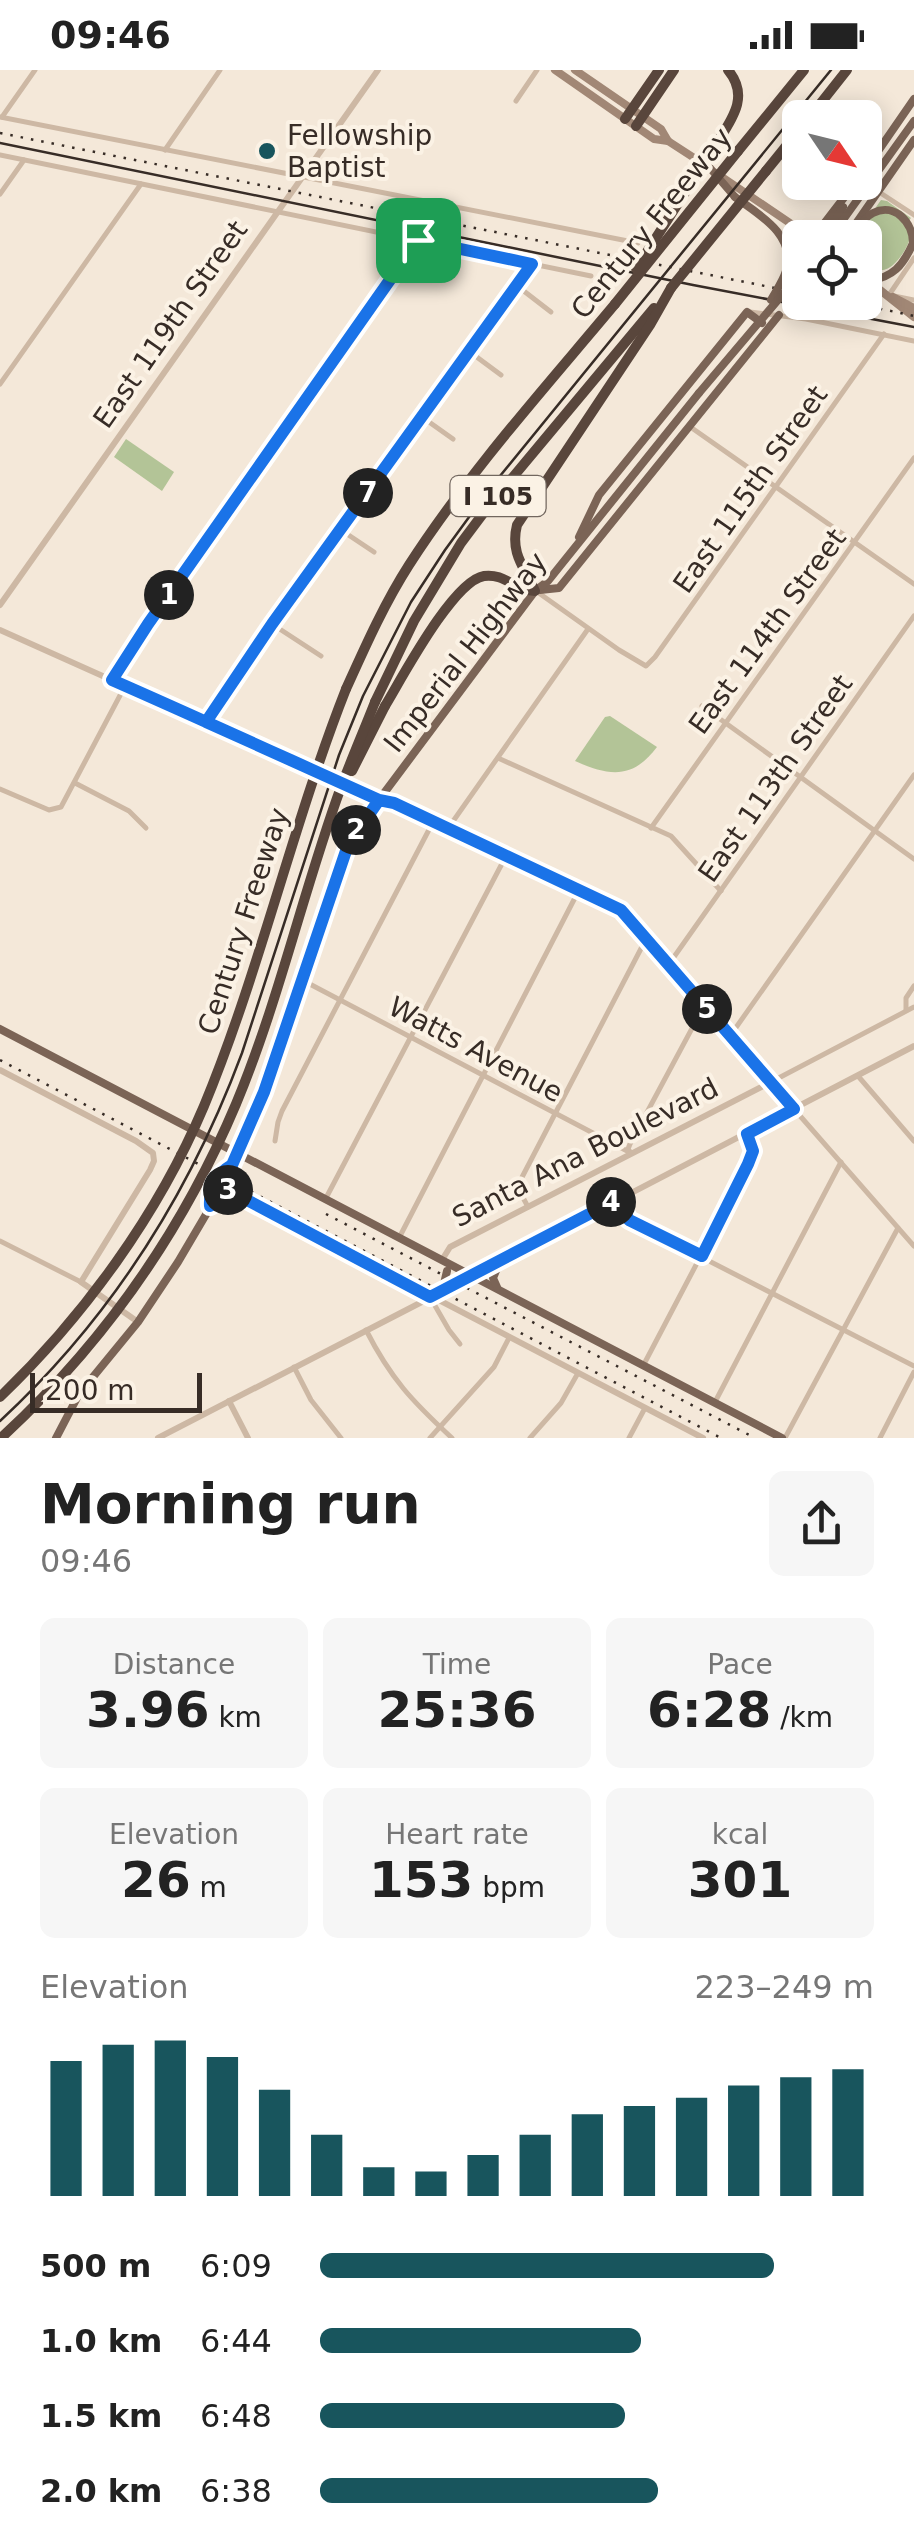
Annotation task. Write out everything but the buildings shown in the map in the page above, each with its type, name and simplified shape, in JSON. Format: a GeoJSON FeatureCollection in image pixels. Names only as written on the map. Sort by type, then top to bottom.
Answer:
{"type":"FeatureCollection","features":[{"type":"Feature","properties":{"kind":"highway"},"geometry":{"type":"LineString","coordinates":[[634,118],[659,70]]}},
{"type":"Feature","properties":{"kind":"highway"},"geometry":{"type":"LineString","coordinates":[[634,118],[674,70]]}},
{"type":"Feature","properties":{"kind":"highway"},"geometry":{"type":"LineString","coordinates":[[614,304],[737,110],[738,86],[728,70]]}},
{"type":"Feature","properties":{"kind":"highway","name":"Century Freeway"},"geometry":{"type":"LineString","coordinates":[[0,1397],[45,1352],[104,1278],[161,1191],[191,1134],[224,1052],[346,689],[407,568],[500,442],[804,70]]}},
{"type":"Feature","properties":{"kind":"highway"},"geometry":{"type":"LineString","coordinates":[[824,100],[848,70]]}},
{"type":"Feature","properties":{"kind":"highway","name":"Century Freeway"},"geometry":{"type":"LineString","coordinates":[[1,1438],[107,1326],[153,1260],[199,1181],[253,1060],[341,789],[360,759],[414,620],[488,507],[655,312],[782,151]]}},
{"type":"Feature","properties":{"kind":"highway"},"geometry":{"type":"LineString","coordinates":[[536,591],[515,550],[517,525],[655,312]]}},
{"type":"Feature","properties":{"kind":"highway"},"geometry":{"type":"LineString","coordinates":[[380,704],[470,581],[496,577],[522,591],[536,591]]}},
{"type":"Feature","properties":{"kind":"main road"},"geometry":{"type":"LineString","coordinates":[[555,70],[634,118],[661,129],[668,141],[786,220]]}},
{"type":"Feature","properties":{"kind":"main road"},"geometry":{"type":"LineString","coordinates":[[575,70],[634,118]]}},
{"type":"Feature","properties":{"kind":"main road"},"geometry":{"type":"LineString","coordinates":[[882,145],[914,99]]}},
{"type":"Feature","properties":{"kind":"main road"},"geometry":{"type":"LineString","coordinates":[[840,220],[914,121]]}},
{"type":"Feature","properties":{"kind":"main road"},"geometry":{"type":"LineString","coordinates":[[882,186],[914,140]]}},
{"type":"Feature","properties":{"kind":"main road"},"geometry":{"type":"LineString","coordinates":[[710,168],[735,197],[772,224],[782,237],[786,272],[764,314]]}},
{"type":"Feature","properties":{"kind":"main road"},"geometry":{"type":"LineString","coordinates":[[826,220],[842,200]]}},
{"type":"Feature","properties":{"kind":"main road"},"geometry":{"type":"LineString","coordinates":[[864,220],[878,211],[911,218],[913,244],[887,277],[882,278]]}},
{"type":"Feature","properties":{"kind":"main road"},"geometry":{"type":"LineString","coordinates":[[882,290],[914,317]]}},
{"type":"Feature","properties":{"kind":"main road","name":"Imperial Highway"},"geometry":{"type":"LineString","coordinates":[[210,1206],[222,1200],[234,1178],[232,1165],[264,1092],[348,845],[536,591],[782,294]]}},
{"type":"Feature","properties":{"kind":"main road"},"geometry":{"type":"LineString","coordinates":[[889,295],[914,304]]}},
{"type":"Feature","properties":{"kind":"main road"},"geometry":{"type":"LineString","coordinates":[[573,550],[599,495],[747,312],[766,331]]}},
{"type":"Feature","properties":{"kind":"main road"},"geometry":{"type":"LineString","coordinates":[[536,591],[559,588],[778,315]]}},
{"type":"Feature","properties":{"kind":"main road"},"geometry":{"type":"LineString","coordinates":[[0,1029],[442,1260],[466,1278],[500,1291],[784,1438]]}},
{"type":"Feature","properties":{"kind":"main road","name":"Imperial Highway"},"geometry":{"type":"LineString","coordinates":[[56,1438],[79,1394],[138,1322],[178,1262],[210,1206],[210,1194],[219,1175],[232,1165]]}},
{"type":"Feature","properties":{"kind":"main road"},"geometry":{"type":"LineString","coordinates":[[500,1291],[493,1278],[505,1258]]}},
{"type":"Feature","properties":{"kind":"main road"},"geometry":{"type":"LineString","coordinates":[[442,1260],[447,1271],[444,1289]]}},
{"type":"Feature","properties":{"kind":"street"},"geometry":{"type":"LineString","coordinates":[[35,70],[1,118],[638,242]]}},
{"type":"Feature","properties":{"kind":"street"},"geometry":{"type":"LineString","coordinates":[[165,150],[220,70]]}},
{"type":"Feature","properties":{"kind":"street","name":"East 119th Street"},"geometry":{"type":"LineString","coordinates":[[0,605],[378,70]]}},
{"type":"Feature","properties":{"kind":"street"},"geometry":{"type":"LineString","coordinates":[[516,102],[537,70]]}},
{"type":"Feature","properties":{"kind":"street"},"geometry":{"type":"LineString","coordinates":[[0,155],[591,276]]}},
{"type":"Feature","properties":{"kind":"street"},"geometry":{"type":"LineString","coordinates":[[0,194],[24,160]]}},
{"type":"Feature","properties":{"kind":"street"},"geometry":{"type":"LineString","coordinates":[[0,384],[140,184]]}},
{"type":"Feature","properties":{"kind":"street"},"geometry":{"type":"LineString","coordinates":[[882,195],[911,218]]}},
{"type":"Feature","properties":{"kind":"street"},"geometry":{"type":"LineString","coordinates":[[112,680],[418,240]]}},
{"type":"Feature","properties":{"kind":"street"},"geometry":{"type":"LineString","coordinates":[[889,295],[914,258]]}},
{"type":"Feature","properties":{"kind":"street"},"geometry":{"type":"LineString","coordinates":[[206,722],[272,624],[532,264]]}},
{"type":"Feature","properties":{"kind":"street"},"geometry":{"type":"LineString","coordinates":[[516,286],[552,312]]}},
{"type":"Feature","properties":{"kind":"street"},"geometry":{"type":"LineString","coordinates":[[747,312],[914,342]]}},
{"type":"Feature","properties":{"kind":"street","name":"East 115th Street"},"geometry":{"type":"LineString","coordinates":[[588,629],[646,666],[884,334]]}},
{"type":"Feature","properties":{"kind":"street"},"geometry":{"type":"LineString","coordinates":[[470,352],[501,375]]}},
{"type":"Feature","properties":{"kind":"street"},"geometry":{"type":"LineString","coordinates":[[422,418],[453,439]]}},
{"type":"Feature","properties":{"kind":"street"},"geometry":{"type":"LineString","coordinates":[[688,426],[914,584]]}},
{"type":"Feature","properties":{"kind":"street","name":"East 114th Street"},"geometry":{"type":"LineString","coordinates":[[651,828],[914,458]]}},
{"type":"Feature","properties":{"kind":"street"},"geometry":{"type":"LineString","coordinates":[[341,530],[374,552]]}},
{"type":"Feature","properties":{"kind":"street"},"geometry":{"type":"LineString","coordinates":[[448,828],[588,629],[536,591]]}},
{"type":"Feature","properties":{"kind":"street","name":"East 113th Street"},"geometry":{"type":"LineString","coordinates":[[670,964],[914,616]]}},
{"type":"Feature","properties":{"kind":"street"},"geometry":{"type":"LineString","coordinates":[[272,624],[321,656]]}},
{"type":"Feature","properties":{"kind":"street"},"geometry":{"type":"LineString","coordinates":[[0,630],[379,800],[394,803],[621,910],[914,1246]]}},
{"type":"Feature","properties":{"kind":"street"},"geometry":{"type":"LineString","coordinates":[[0,789],[53,811],[64,804],[125,686]]}},
{"type":"Feature","properties":{"kind":"street"},"geometry":{"type":"LineString","coordinates":[[702,706],[914,858]]}},
{"type":"Feature","properties":{"kind":"street"},"geometry":{"type":"LineString","coordinates":[[498,758],[671,836],[721,891]]}},
{"type":"Feature","properties":{"kind":"street"},"geometry":{"type":"LineString","coordinates":[[730,1036],[914,775]]}},
{"type":"Feature","properties":{"kind":"street"},"geometry":{"type":"LineString","coordinates":[[75,783],[129,811],[146,828]]}},
{"type":"Feature","properties":{"kind":"street"},"geometry":{"type":"LineString","coordinates":[[275,1141],[282,1111],[433,822]]}},
{"type":"Feature","properties":{"kind":"street"},"geometry":{"type":"LineString","coordinates":[[326,1200],[506,856]]}},
{"type":"Feature","properties":{"kind":"street"},"geometry":{"type":"LineString","coordinates":[[399,1238],[580,890]]}},
{"type":"Feature","properties":{"kind":"street"},"geometry":{"type":"LineString","coordinates":[[528,1206],[519,1182],[646,939]]}},
{"type":"Feature","properties":{"kind":"street","name":"Watts Avenue"},"geometry":{"type":"LineString","coordinates":[[302,980],[630,1153]]}},
{"type":"Feature","properties":{"kind":"street"},"geometry":{"type":"LineString","coordinates":[[906,1012],[906,998],[914,986]]}},
{"type":"Feature","properties":{"kind":"street"},"geometry":{"type":"LineString","coordinates":[[630,1153],[630,1144],[704,1006]]}},
{"type":"Feature","properties":{"kind":"street","name":"Santa Ana Boulevard"},"geometry":{"type":"LineString","coordinates":[[442,1260],[450,1247],[914,1007]]}},
{"type":"Feature","properties":{"kind":"street","name":"Santa Ana Boulevard"},"geometry":{"type":"LineString","coordinates":[[160,1438],[914,1046]]}},
{"type":"Feature","properties":{"kind":"street"},"geometry":{"type":"LineString","coordinates":[[0,1070],[136,1140],[154,1156],[140,1188],[81,1282]]}},
{"type":"Feature","properties":{"kind":"street"},"geometry":{"type":"LineString","coordinates":[[858,1076],[914,1140]]}},
{"type":"Feature","properties":{"kind":"street"},"geometry":{"type":"LineString","coordinates":[[643,1366],[748,1164],[753,1151],[747,1134]]}},
{"type":"Feature","properties":{"kind":"street"},"geometry":{"type":"LineString","coordinates":[[715,1402],[840,1162]]}},
{"type":"Feature","properties":{"kind":"street"},"geometry":{"type":"LineString","coordinates":[[228,1190],[703,1438]]}},
{"type":"Feature","properties":{"kind":"street"},"geometry":{"type":"LineString","coordinates":[[618,1199],[629,1220],[914,1369],[880,1438]]}},
{"type":"Feature","properties":{"kind":"street"},"geometry":{"type":"LineString","coordinates":[[784,1438],[898,1228]]}},
{"type":"Feature","properties":{"kind":"street"},"geometry":{"type":"LineString","coordinates":[[0,1240],[81,1282],[138,1322]]}},
{"type":"Feature","properties":{"kind":"street"},"geometry":{"type":"LineString","coordinates":[[430,1297],[460,1344]]}},
{"type":"Feature","properties":{"kind":"street"},"geometry":{"type":"LineString","coordinates":[[366,1330],[387,1370],[413,1402],[452,1438]]}},
{"type":"Feature","properties":{"kind":"street"},"geometry":{"type":"LineString","coordinates":[[430,1438],[494,1367],[509,1338]]}},
{"type":"Feature","properties":{"kind":"street"},"geometry":{"type":"LineString","coordinates":[[294,1367],[311,1400],[341,1438]]}},
{"type":"Feature","properties":{"kind":"street"},"geometry":{"type":"LineString","coordinates":[[530,1438],[562,1403],[578,1373]]}},
{"type":"Feature","properties":{"kind":"street"},"geometry":{"type":"LineString","coordinates":[[229,1401],[248,1438]]}},
{"type":"Feature","properties":{"kind":"street"},"geometry":{"type":"LineString","coordinates":[[629,1438],[645,1408]]}},
{"type":"Feature","properties":{"kind":"green space"},"geometry":{"type":"Polygon","coordinates":[[[881,200],[911,218],[906,224],[910,236],[905,250],[885,270],[882,220],[867,220],[881,200]]]}},
{"type":"Feature","properties":{"kind":"green space"},"geometry":{"type":"Polygon","coordinates":[[[126,439],[174,472],[162,491],[114,457],[126,439]]]}},
{"type":"Feature","properties":{"kind":"green space"},"geometry":{"type":"Polygon","coordinates":[[[610,716],[657,747],[629,770],[609,772],[575,761],[605,717],[610,716]]]}},
{"type":"Feature","properties":{"kind":"tram line"},"geometry":{"type":"LineString","coordinates":[[0,1421],[40,1382],[111,1297],[172,1204],[198,1155],[242,1053],[339,755],[363,696],[411,602],[491,487],[831,70]]}},
{"type":"Feature","properties":{"kind":"tram line"},"geometry":{"type":"LineString","coordinates":[[0,143],[914,327]]}},
{"type":"Feature","properties":{"kind":"railway"},"geometry":{"type":"LineString","coordinates":[[0,133],[782,289]]}},
{"type":"Feature","properties":{"kind":"railway"},"geometry":{"type":"LineString","coordinates":[[882,309],[914,316]]}},
{"type":"Feature","properties":{"kind":"railway"},"geometry":{"type":"LineString","coordinates":[[0,1060],[721,1438]]}},
{"type":"Feature","properties":{"kind":"railway"},"geometry":{"type":"LineString","coordinates":[[326,1214],[441,1274]]}},
{"type":"Feature","properties":{"kind":"railway"},"geometry":{"type":"LineString","coordinates":[[467,1288],[755,1438]]}},
{"type":"Feature","properties":{"kind":"place","name":"Fellowship Baptist"},"geometry":{"type":"Point","coordinates":[267,151]}},
{"type":"Feature","properties":{"kind":"route"},"geometry":{"type":"LineString","coordinates":[[418,240],[112,680],[379,800],[348,845],[264,1092],[232,1165],[222,1171],[210,1194],[210,1206],[222,1200],[228,1190],[430,1297],[618,1199],[629,1220],[702,1256],[753,1151],[747,1134],[794,1109],[621,910],[394,803],[379,800],[206,722],[272,624],[532,264],[418,240]]}}]}
